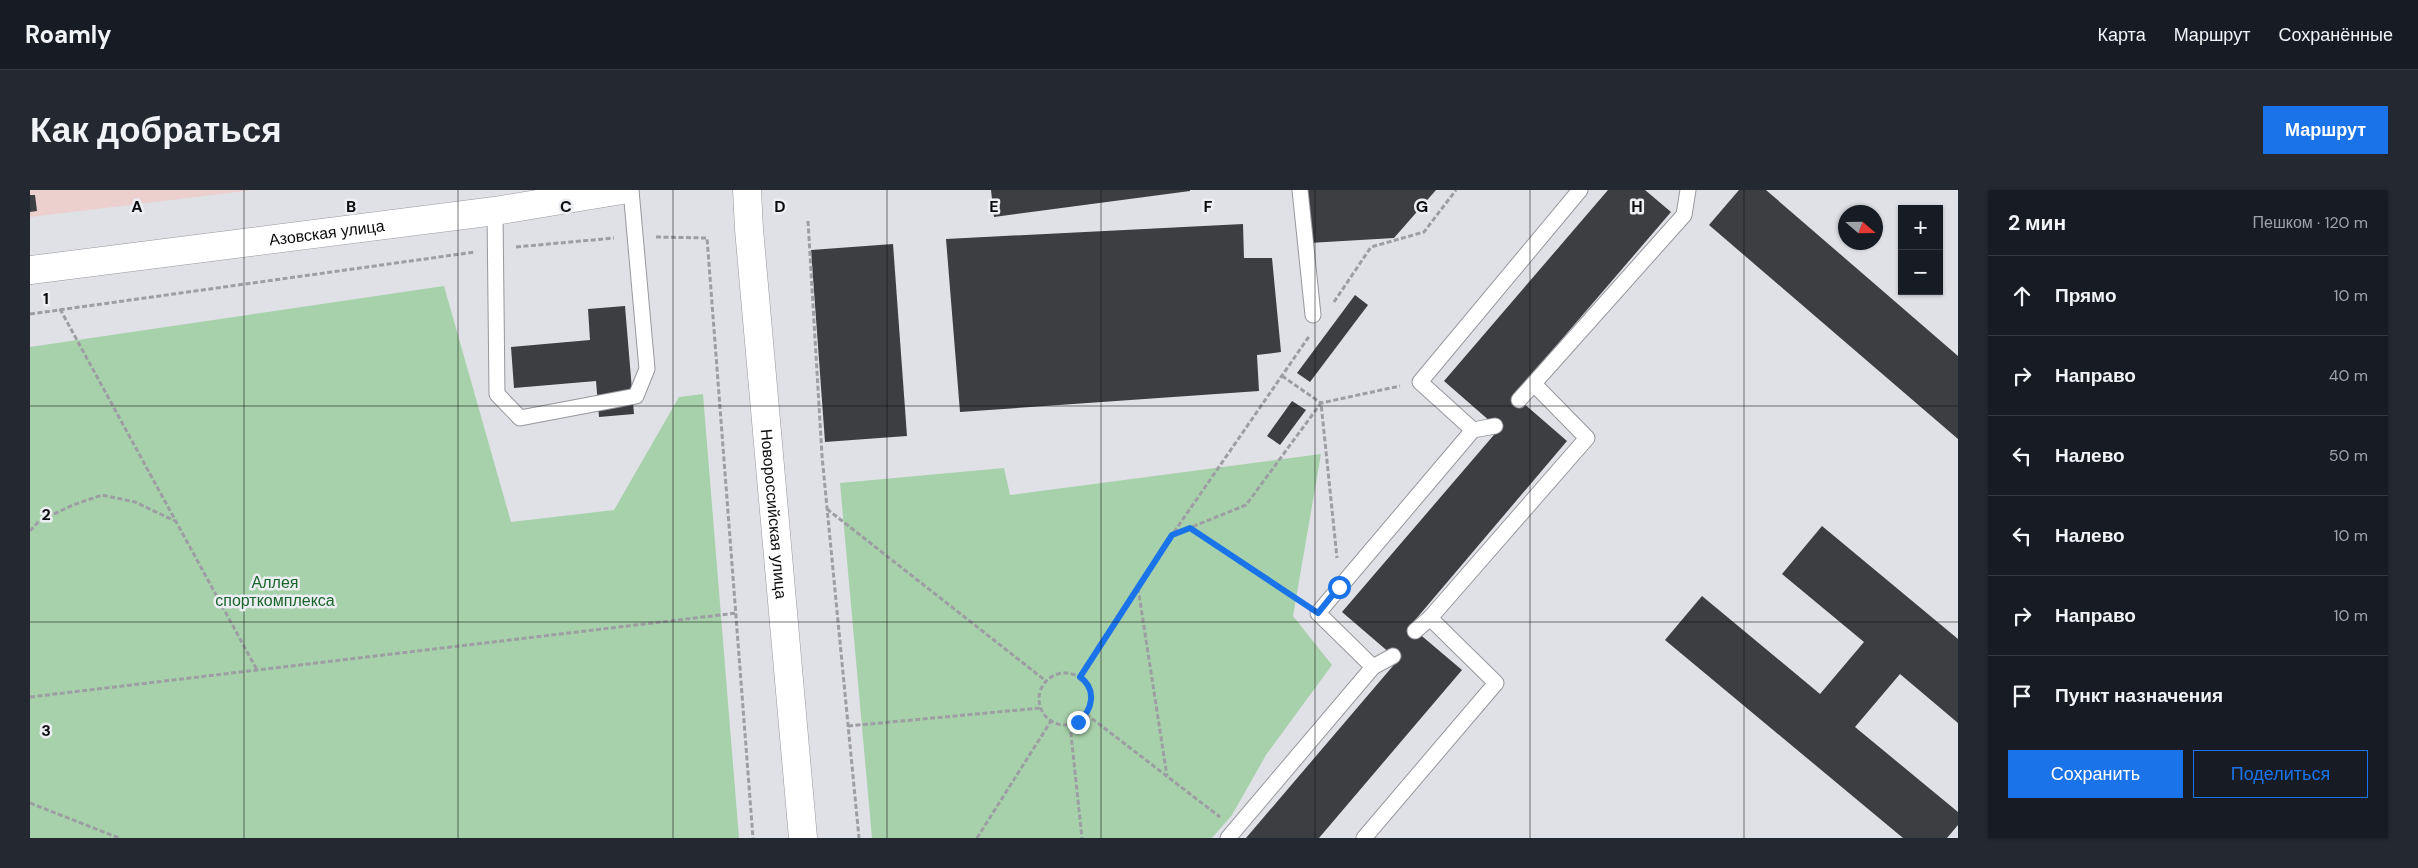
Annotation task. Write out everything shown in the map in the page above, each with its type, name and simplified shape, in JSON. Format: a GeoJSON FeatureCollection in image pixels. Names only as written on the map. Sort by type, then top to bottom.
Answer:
{"type":"FeatureCollection","features":[{"type":"Feature","properties":{"kind":"main road","name":"Азовская улица"},"geometry":{"type":"LineString","coordinates":[[30,270],[495,211],[622,190]]}},
{"type":"Feature","properties":{"kind":"main road","name":"Новороссийская улица"},"geometry":{"type":"LineString","coordinates":[[747,190],[748,229],[803,838]]}},
{"type":"Feature","properties":{"kind":"lane"},"geometry":{"type":"LineString","coordinates":[[495,211],[497,249],[497,394],[520,418],[636,396],[648,369],[631,190]]}},
{"type":"Feature","properties":{"kind":"lane"},"geometry":{"type":"LineString","coordinates":[[1300,190],[1314,322]]}},
{"type":"Feature","properties":{"kind":"lane"},"geometry":{"type":"LineString","coordinates":[[1473,430],[1420,382],[1580,190]]}},
{"type":"Feature","properties":{"kind":"lane"},"geometry":{"type":"LineString","coordinates":[[1519,400],[1684,214],[1688,190]]}},
{"type":"Feature","properties":{"kind":"lane"},"geometry":{"type":"LineString","coordinates":[[1415,631],[1430,618],[1587,438],[1534,384]]}},
{"type":"Feature","properties":{"kind":"lane"},"geometry":{"type":"LineString","coordinates":[[1372,667],[1318,613],[1473,430],[1495,426]]}},
{"type":"Feature","properties":{"kind":"lane"},"geometry":{"type":"LineString","coordinates":[[1364,838],[1496,682],[1430,618]]}},
{"type":"Feature","properties":{"kind":"lane"},"geometry":{"type":"LineString","coordinates":[[1232,834],[1372,667],[1393,656]]}},
{"type":"Feature","properties":{"kind":"path"},"geometry":{"type":"LineString","coordinates":[[1332,304],[1371,248],[1424,232],[1456,190]]}},
{"type":"Feature","properties":{"kind":"path"},"geometry":{"type":"LineString","coordinates":[[808,222],[827,508],[859,838]]}},
{"type":"Feature","properties":{"kind":"path"},"geometry":{"type":"LineString","coordinates":[[30,314],[497,249],[636,236],[707,238],[753,838]]}},
{"type":"Feature","properties":{"kind":"path"},"geometry":{"type":"LineString","coordinates":[[60,309],[257,670]]}},
{"type":"Feature","properties":{"kind":"path"},"geometry":{"type":"LineString","coordinates":[[1080,677],[1172,535],[1282,376],[1314,322]]}},
{"type":"Feature","properties":{"kind":"path"},"geometry":{"type":"LineString","coordinates":[[1282,376],[1321,403],[1339,587]]}},
{"type":"Feature","properties":{"kind":"path"},"geometry":{"type":"LineString","coordinates":[[1172,535],[1246,505],[1321,403],[1420,382]]}},
{"type":"Feature","properties":{"kind":"path"},"geometry":{"type":"LineString","coordinates":[[30,531],[40,521],[73,505],[102,495],[135,502],[176,522]]}},
{"type":"Feature","properties":{"kind":"path"},"geometry":{"type":"LineString","coordinates":[[827,508],[1046,681]]}},
{"type":"Feature","properties":{"kind":"path"},"geometry":{"type":"LineString","coordinates":[[1190,528],[1318,613]]}},
{"type":"Feature","properties":{"kind":"path"},"geometry":{"type":"LineString","coordinates":[[1138,588],[1167,776]]}},
{"type":"Feature","properties":{"kind":"path"},"geometry":{"type":"LineString","coordinates":[[30,698],[737,613]]}},
{"type":"Feature","properties":{"kind":"path"},"geometry":{"type":"LineString","coordinates":[[1067,672],[1080,677],[1088,685],[1091,693],[1092,701],[1086,714],[1070,725],[1051,721],[1040,708],[1040,691],[1046,681],[1059,673],[1067,672]]}},
{"type":"Feature","properties":{"kind":"path"},"geometry":{"type":"LineString","coordinates":[[848,726],[1040,708]]}},
{"type":"Feature","properties":{"kind":"path"},"geometry":{"type":"LineString","coordinates":[[1086,714],[1167,776],[1232,834]]}},
{"type":"Feature","properties":{"kind":"path"},"geometry":{"type":"LineString","coordinates":[[977,838],[1051,721]]}},
{"type":"Feature","properties":{"kind":"path"},"geometry":{"type":"LineString","coordinates":[[1070,725],[1082,838]]}},
{"type":"Feature","properties":{"kind":"path"},"geometry":{"type":"LineString","coordinates":[[30,803],[119,838]]}},
{"type":"Feature","properties":{"kind":"shaded area"},"geometry":{"type":"Polygon","coordinates":[[[30,190],[254,190],[30,217],[30,190]]]}},
{"type":"Feature","properties":{"kind":"green space","name":"Аллея спорткомплекса"},"geometry":{"type":"Polygon","coordinates":[[[444,286],[511,522],[614,510],[679,397],[703,394],[739,838],[30,838],[30,347],[444,286]]]}},
{"type":"Feature","properties":{"kind":"green space"},"geometry":{"type":"Polygon","coordinates":[[[1321,454],[1293,616],[1332,665],[1266,755],[1232,815],[1212,838],[872,838],[840,483],[1004,468],[1010,495],[1321,454]]]}},
{"type":"Feature","properties":{"kind":"building"},"geometry":{"type":"Polygon","coordinates":[[[991,190],[1190,190],[1190,191],[994,217],[991,190]]]}},
{"type":"Feature","properties":{"kind":"building"},"geometry":{"type":"Polygon","coordinates":[[[1303,190],[1436,190],[1394,238],[1309,243],[1303,190]]]}},
{"type":"Feature","properties":{"kind":"building"},"geometry":{"type":"Polygon","coordinates":[[[1608,190],[1645,190],[1671,212],[1514,395],[1567,441],[1410,626],[1462,670],[1319,838],[1246,838],[1398,660],[1342,612],[1499,429],[1444,381],[1608,190]]]}},
{"type":"Feature","properties":{"kind":"building"},"geometry":{"type":"Polygon","coordinates":[[[1739,190],[1766,190],[1958,356],[1958,439],[1709,225],[1739,190]]]}},
{"type":"Feature","properties":{"kind":"building"},"geometry":{"type":"Polygon","coordinates":[[[30,195],[35,195],[37,211],[30,212],[30,195]]]}},
{"type":"Feature","properties":{"kind":"building"},"geometry":{"type":"Polygon","coordinates":[[[1243,224],[1244,258],[1272,258],[1281,352],[1257,355],[1259,391],[960,412],[946,239],[1243,224]]]}},
{"type":"Feature","properties":{"kind":"building"},"geometry":{"type":"Polygon","coordinates":[[[893,244],[907,436],[825,442],[811,250],[893,244]]]}},
{"type":"Feature","properties":{"kind":"building"},"geometry":{"type":"Polygon","coordinates":[[[1355,295],[1368,305],[1310,382],[1297,373],[1355,295]]]}},
{"type":"Feature","properties":{"kind":"building"},"geometry":{"type":"Polygon","coordinates":[[[625,306],[634,414],[599,417],[596,381],[514,388],[511,347],[590,340],[588,309],[625,306]]]}},
{"type":"Feature","properties":{"kind":"building"},"geometry":{"type":"Polygon","coordinates":[[[1292,401],[1306,410],[1280,445],[1267,436],[1292,401]]]}},
{"type":"Feature","properties":{"kind":"building"},"geometry":{"type":"Polygon","coordinates":[[[1822,526],[1958,639],[1958,723],[1900,674],[1855,727],[1958,812],[1958,825],[1947,838],[1903,838],[1665,640],[1702,596],[1820,694],[1864,642],[1782,574],[1822,526]]]}},
{"type":"Feature","properties":{"kind":"route"},"geometry":{"type":"LineString","coordinates":[[1078,722],[1089,710],[1092,701],[1088,685],[1080,677],[1172,535],[1190,528],[1318,613],[1339,587]]}}]}
